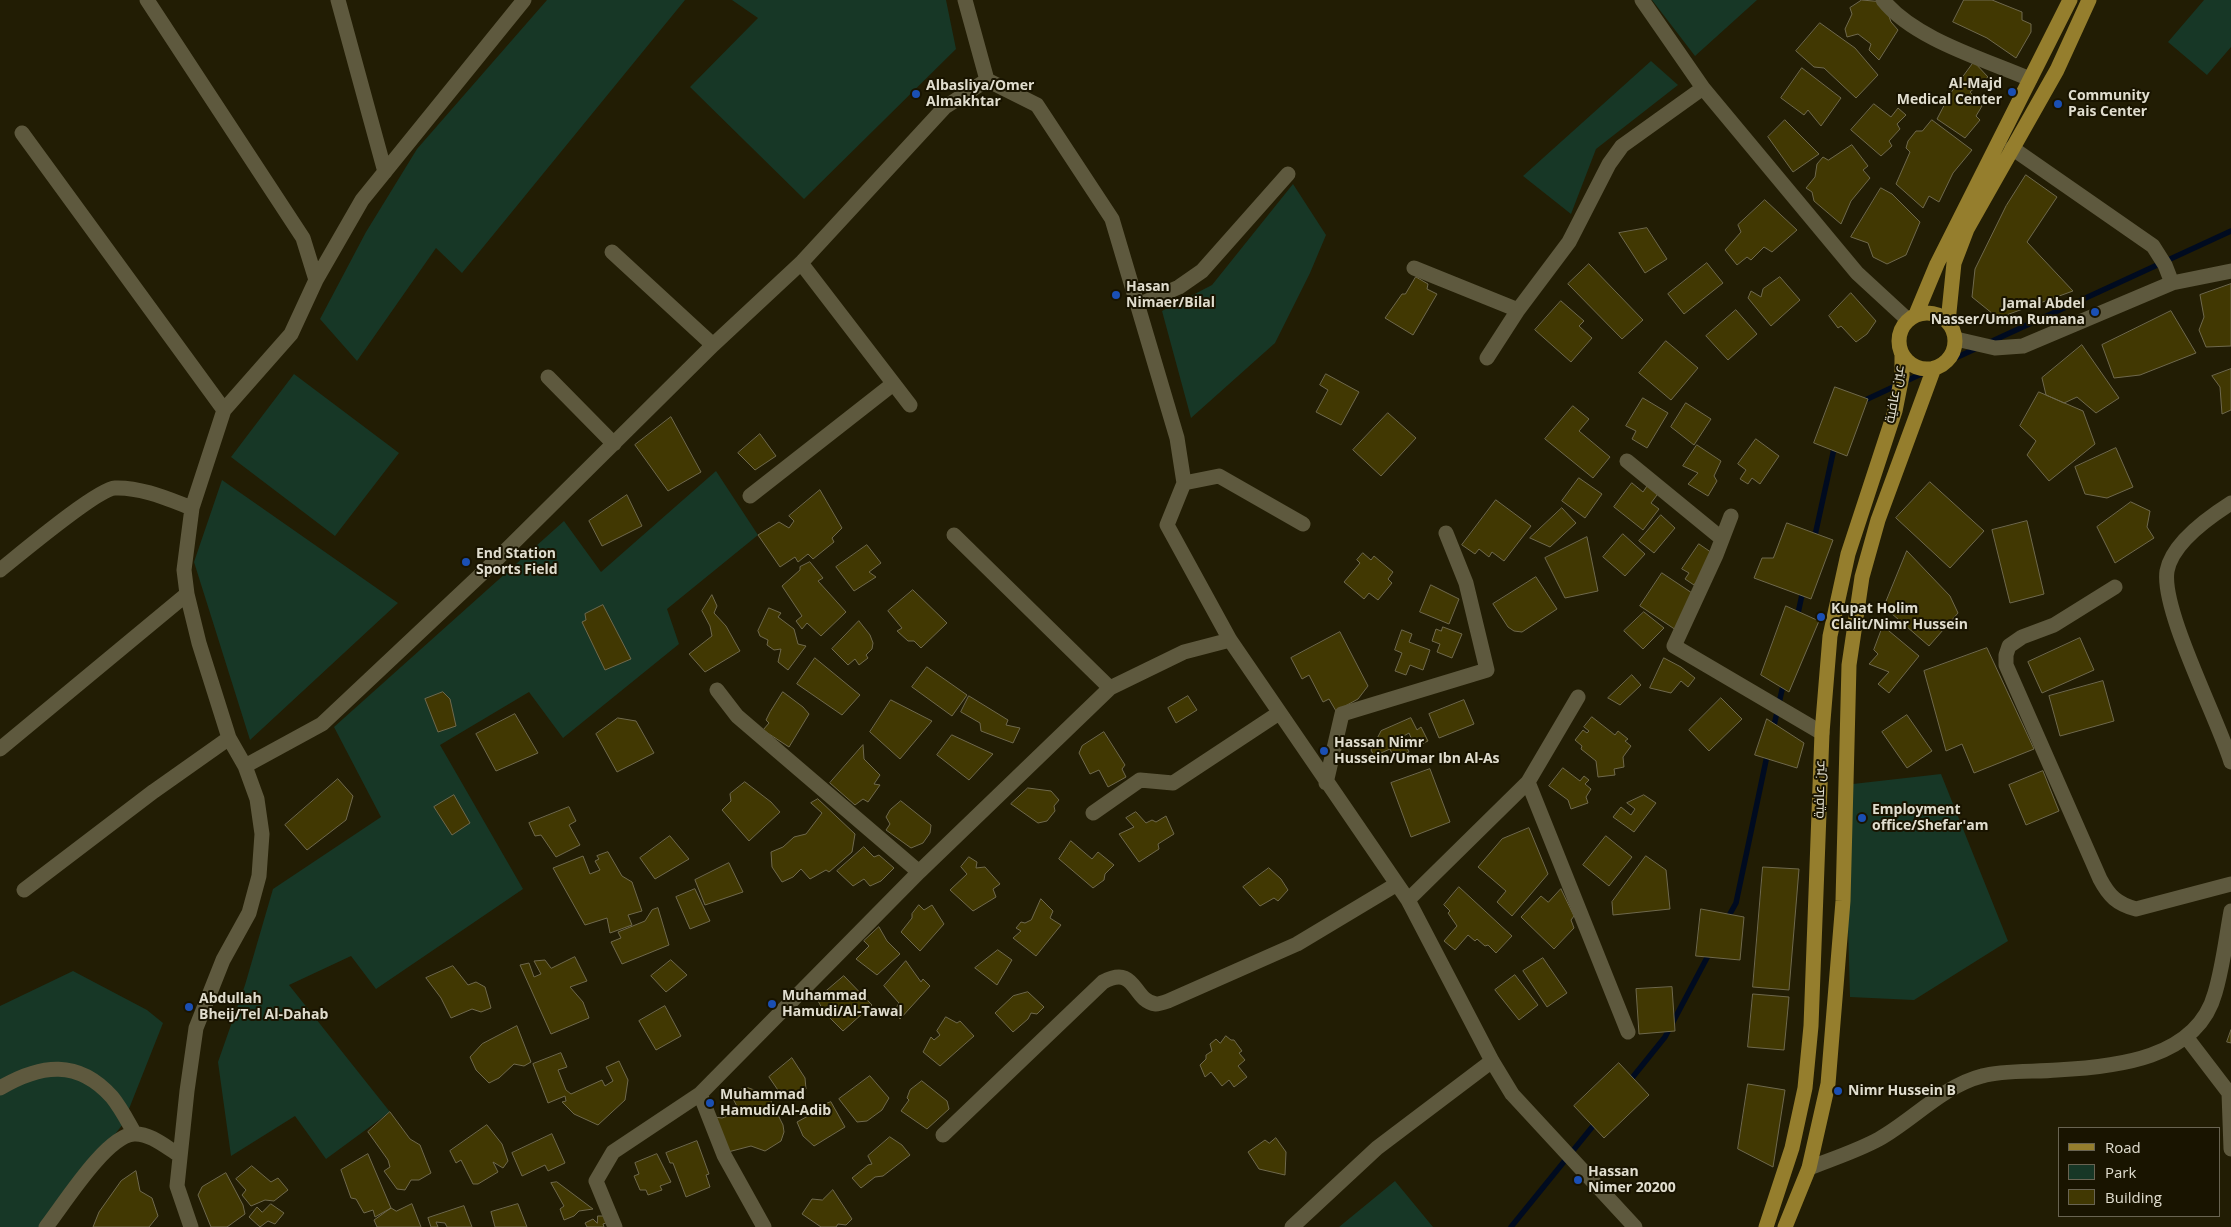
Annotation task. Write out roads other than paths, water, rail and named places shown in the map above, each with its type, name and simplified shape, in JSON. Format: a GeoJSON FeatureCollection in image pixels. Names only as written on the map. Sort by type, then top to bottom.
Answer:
{"type":"FeatureCollection","features":[{"type":"Feature","properties":{"kind":"main road"},"geometry":{"type":"LineString","coordinates":[[1912,316],[1936,314],[1948,322],[1954,329],[1956,338],[1952,355],[1945,362],[1934,368],[1918,368],[1902,356],[1898,342],[1900,333],[1912,316],[2070,0]]}},
{"type":"Feature","properties":{"kind":"main road"},"geometry":{"type":"LineString","coordinates":[[1948,322],[1954,263],[1967,228],[2057,70],[2089,0]]}},
{"type":"Feature","properties":{"kind":"main road","name":"عين عافية"},"geometry":{"type":"LineString","coordinates":[[1766,1227],[1792,1148],[1807,1070],[1812,1026],[1822,733],[1830,636],[1848,554],[1895,410],[1902,376],[1902,356]]}},
{"type":"Feature","properties":{"kind":"main road","name":"عين عافية"},"geometry":{"type":"LineString","coordinates":[[1785,1227],[1809,1168],[1828,1084],[1838,990],[1843,901],[1849,665],[1862,577],[1878,520],[1934,368]]}},
{"type":"Feature","properties":{"kind":"street"},"geometry":{"type":"LineString","coordinates":[[147,0],[303,238],[316,280]]}},
{"type":"Feature","properties":{"kind":"street"},"geometry":{"type":"LineString","coordinates":[[338,0],[384,172]]}},
{"type":"Feature","properties":{"kind":"street"},"geometry":{"type":"LineString","coordinates":[[191,1227],[176,1186],[196,1028],[223,960],[249,913],[260,876],[262,834],[257,799],[245,766],[230,738],[199,643],[187,594],[184,570],[192,508],[224,410],[291,334],[316,280],[362,200],[524,0]]}},
{"type":"Feature","properties":{"kind":"street"},"geometry":{"type":"LineString","coordinates":[[965,0],[987,80],[1038,106],[1112,219],[1178,438],[1184,483],[1167,525],[1230,640],[1278,713],[1408,900],[1492,1061],[1512,1094],[1635,1227]]}},
{"type":"Feature","properties":{"kind":"street"},"geometry":{"type":"LineString","coordinates":[[1642,0],[1703,88],[1857,273],[1912,316]]}},
{"type":"Feature","properties":{"kind":"street"},"geometry":{"type":"LineString","coordinates":[[1882,0],[1894,14],[1921,32],[2030,79]]}},
{"type":"Feature","properties":{"kind":"street"},"geometry":{"type":"LineString","coordinates":[[245,766],[322,724],[491,565],[713,345],[801,263],[945,107],[987,80]]}},
{"type":"Feature","properties":{"kind":"street"},"geometry":{"type":"LineString","coordinates":[[1487,358],[1518,310],[1568,242],[1609,164],[1622,146],[1703,88]]}},
{"type":"Feature","properties":{"kind":"street"},"geometry":{"type":"LineString","coordinates":[[22,133],[224,410]]}},
{"type":"Feature","properties":{"kind":"street"},"geometry":{"type":"LineString","coordinates":[[2012,148],[2153,246],[2165,265],[2172,283]]}},
{"type":"Feature","properties":{"kind":"street"},"geometry":{"type":"LineString","coordinates":[[1138,305],[1179,287],[1202,271],[1288,174]]}},
{"type":"Feature","properties":{"kind":"street"},"geometry":{"type":"LineString","coordinates":[[612,252],[713,345]]}},
{"type":"Feature","properties":{"kind":"street"},"geometry":{"type":"LineString","coordinates":[[801,263],[910,405]]}},
{"type":"Feature","properties":{"kind":"street"},"geometry":{"type":"LineString","coordinates":[[1414,268],[1518,310]]}},
{"type":"Feature","properties":{"kind":"street"},"geometry":{"type":"LineString","coordinates":[[1956,338],[1994,348],[2023,346],[2172,283],[2231,271]]}},
{"type":"Feature","properties":{"kind":"street"},"geometry":{"type":"LineString","coordinates":[[548,377],[614,444]]}},
{"type":"Feature","properties":{"kind":"street"},"geometry":{"type":"LineString","coordinates":[[750,496],[893,384]]}},
{"type":"Feature","properties":{"kind":"street"},"geometry":{"type":"LineString","coordinates":[[1627,461],[1721,538]]}},
{"type":"Feature","properties":{"kind":"street"},"geometry":{"type":"LineString","coordinates":[[1184,483],[1219,476],[1303,524]]}},
{"type":"Feature","properties":{"kind":"street"},"geometry":{"type":"LineString","coordinates":[[0,570],[94,498],[113,488],[147,492],[192,508]]}},
{"type":"Feature","properties":{"kind":"street"},"geometry":{"type":"LineString","coordinates":[[2231,503],[2210,516],[2189,536],[2168,570],[2167,589],[2177,624],[2231,762]]}},
{"type":"Feature","properties":{"kind":"street"},"geometry":{"type":"LineString","coordinates":[[1731,516],[1716,555],[1674,646],[1822,733]]}},
{"type":"Feature","properties":{"kind":"street"},"geometry":{"type":"LineString","coordinates":[[1326,783],[1342,714],[1487,670],[1466,583],[1446,533]]}},
{"type":"Feature","properties":{"kind":"street"},"geometry":{"type":"LineString","coordinates":[[954,535],[1110,688]]}},
{"type":"Feature","properties":{"kind":"street"},"geometry":{"type":"LineString","coordinates":[[2115,587],[2054,625],[2022,637],[2009,646],[2006,655],[2006,665],[2100,879],[2112,898],[2123,905],[2136,909],[2231,884]]}},
{"type":"Feature","properties":{"kind":"street"},"geometry":{"type":"LineString","coordinates":[[0,749],[187,594]]}},
{"type":"Feature","properties":{"kind":"street"},"geometry":{"type":"LineString","coordinates":[[615,1227],[596,1181],[613,1152],[700,1094],[919,872],[1110,688],[1184,652],[1230,640]]}},
{"type":"Feature","properties":{"kind":"street"},"geometry":{"type":"LineString","coordinates":[[716,690],[737,716],[919,872]]}},
{"type":"Feature","properties":{"kind":"street"},"geometry":{"type":"LineString","coordinates":[[1408,900],[1528,782],[1578,698]]}},
{"type":"Feature","properties":{"kind":"street"},"geometry":{"type":"LineString","coordinates":[[1093,813],[1140,780],[1172,783],[1278,713]]}},
{"type":"Feature","properties":{"kind":"street"},"geometry":{"type":"LineString","coordinates":[[24,890],[154,790],[230,738]]}},
{"type":"Feature","properties":{"kind":"street"},"geometry":{"type":"LineString","coordinates":[[1528,782],[1628,1032]]}},
{"type":"Feature","properties":{"kind":"street"},"geometry":{"type":"LineString","coordinates":[[943,1135],[1076,1006],[1115,975],[1123,976],[1148,1000],[1156,1004],[1168,1001],[1297,944],[1397,884]]}},
{"type":"Feature","properties":{"kind":"street"},"geometry":{"type":"LineString","coordinates":[[1809,1168],[1879,1139],[1960,1085],[1982,1076],[2082,1069],[2126,1062],[2167,1049],[2187,1038],[2206,1014],[2215,994],[2231,911]]}},
{"type":"Feature","properties":{"kind":"street"},"geometry":{"type":"LineString","coordinates":[[2187,1038],[2229,1093],[2231,1149]]}},
{"type":"Feature","properties":{"kind":"street"},"geometry":{"type":"LineString","coordinates":[[1292,1227],[1378,1148],[1492,1061]]}},
{"type":"Feature","properties":{"kind":"street"},"geometry":{"type":"LineString","coordinates":[[0,1088],[40,1069],[64,1069],[91,1079],[113,1098],[135,1134]]}},
{"type":"Feature","properties":{"kind":"street"},"geometry":{"type":"LineString","coordinates":[[700,1094],[724,1155],[764,1227]]}},
{"type":"Feature","properties":{"kind":"street"},"geometry":{"type":"LineString","coordinates":[[46,1227],[102,1153],[120,1138],[135,1134],[149,1136],[179,1155]]}},
{"type":"Feature","properties":{"kind":"waterway"},"geometry":{"type":"LineString","coordinates":[[1988,343],[2231,231]]}},
{"type":"Feature","properties":{"kind":"waterway"},"geometry":{"type":"LineString","coordinates":[[1861,402],[1977,348]]}},
{"type":"Feature","properties":{"kind":"waterway"},"geometry":{"type":"LineString","coordinates":[[1814,540],[1835,444]]}},
{"type":"Feature","properties":{"kind":"waterway"},"geometry":{"type":"LineString","coordinates":[[1797,618],[1803,590]]}},
{"type":"Feature","properties":{"kind":"waterway"},"geometry":{"type":"LineString","coordinates":[[1773,730],[1784,681]]}},
{"type":"Feature","properties":{"kind":"waterway"},"geometry":{"type":"LineString","coordinates":[[1726,921],[1736,903],[1768,751]]}},
{"type":"Feature","properties":{"kind":"waterway"},"geometry":{"type":"LineString","coordinates":[[1628,1083],[1665,1037],[1710,952]]}},
{"type":"Feature","properties":{"kind":"waterway"},"geometry":{"type":"LineString","coordinates":[[1511,1227],[1597,1121]]}},
{"type":"Feature","properties":{"kind":"place","name":"Al-Majd Medical Center"},"geometry":{"type":"Point","coordinates":[2012,92]}},
{"type":"Feature","properties":{"kind":"place","name":"Albasliya/Omer Almakhtar"},"geometry":{"type":"Point","coordinates":[916,94]}},
{"type":"Feature","properties":{"kind":"place","name":"Community Pais Center"},"geometry":{"type":"Point","coordinates":[2058,104]}},
{"type":"Feature","properties":{"kind":"place","name":"Hasan Nimaer/Bilal"},"geometry":{"type":"Point","coordinates":[1116,295]}},
{"type":"Feature","properties":{"kind":"place","name":"Jamal Abdel Nasser/Umm Rumana"},"geometry":{"type":"Point","coordinates":[2095,312]}},
{"type":"Feature","properties":{"kind":"place","name":"End Station Sports Field"},"geometry":{"type":"Point","coordinates":[466,562]}},
{"type":"Feature","properties":{"kind":"place","name":"Kupat Holim Clalit/Nimr Hussein"},"geometry":{"type":"Point","coordinates":[1821,617]}},
{"type":"Feature","properties":{"kind":"place","name":"Hassan Nimr Hussein/Umar Ibn Al-As"},"geometry":{"type":"Point","coordinates":[1324,751]}},
{"type":"Feature","properties":{"kind":"place","name":"Employment office/Shefar'am"},"geometry":{"type":"Point","coordinates":[1862,818]}},
{"type":"Feature","properties":{"kind":"place","name":"Muhammad Hamudi/Al-Tawal"},"geometry":{"type":"Point","coordinates":[772,1004]}},
{"type":"Feature","properties":{"kind":"place","name":"Abdullah Bheij/Tel Al-Dahab"},"geometry":{"type":"Point","coordinates":[189,1007]}},
{"type":"Feature","properties":{"kind":"place","name":"Nimr Hussein B"},"geometry":{"type":"Point","coordinates":[1838,1091]}},
{"type":"Feature","properties":{"kind":"place","name":"Muhammad Hamudi/Al-Adib"},"geometry":{"type":"Point","coordinates":[710,1103]}},
{"type":"Feature","properties":{"kind":"place","name":"Hassan Nimer 20200"},"geometry":{"type":"Point","coordinates":[1578,1180]}}]}
